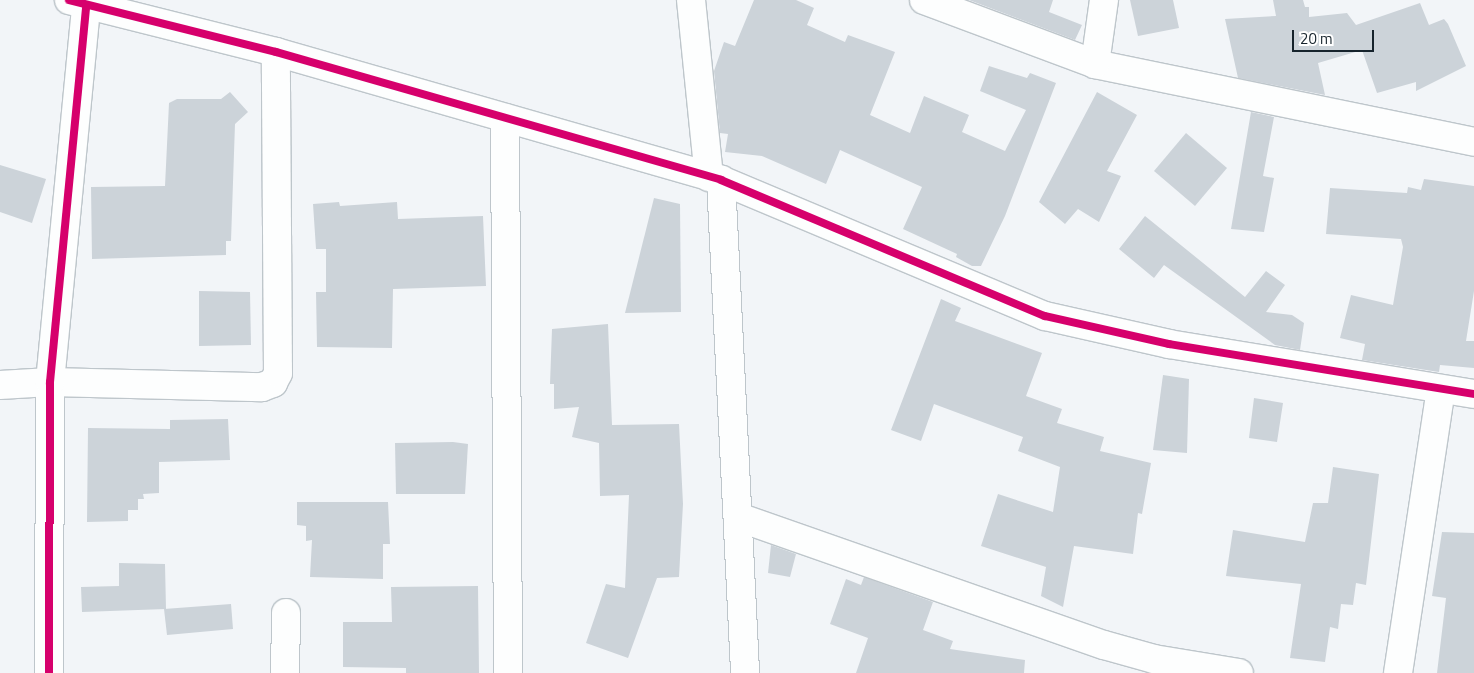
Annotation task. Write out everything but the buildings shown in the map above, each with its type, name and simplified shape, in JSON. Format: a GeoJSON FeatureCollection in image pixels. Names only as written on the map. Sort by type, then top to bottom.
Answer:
{"type":"FeatureCollection","features":[{"type":"Feature","properties":{"kind":"street"},"geometry":{"type":"LineString","coordinates":[[691,0],[715,179],[738,517],[745,673]]}},
{"type":"Feature","properties":{"kind":"street"},"geometry":{"type":"LineString","coordinates":[[924,0],[1095,64],[1474,142]]}},
{"type":"Feature","properties":{"kind":"street"},"geometry":{"type":"LineString","coordinates":[[1095,64],[1104,0]]}},
{"type":"Feature","properties":{"kind":"street"},"geometry":{"type":"LineString","coordinates":[[49,673],[50,382],[78,3],[276,52],[715,179],[1045,316],[1169,344],[1474,394]]}},
{"type":"Feature","properties":{"kind":"street"},"geometry":{"type":"LineString","coordinates":[[0,385],[50,382],[262,387],[272,383],[278,373],[276,52]]}},
{"type":"Feature","properties":{"kind":"street"},"geometry":{"type":"LineString","coordinates":[[505,118],[508,673]]}},
{"type":"Feature","properties":{"kind":"street"},"geometry":{"type":"LineString","coordinates":[[1398,673],[1441,390]]}},
{"type":"Feature","properties":{"kind":"street"},"geometry":{"type":"LineString","coordinates":[[738,517],[1104,645],[1154,659],[1239,673]]}},
{"type":"Feature","properties":{"kind":"street"},"geometry":{"type":"LineString","coordinates":[[285,673],[286,613]]}},
{"type":"Feature","properties":{"kind":"cycle path"},"geometry":{"type":"LineString","coordinates":[[69,0],[276,52],[721,180],[1045,316],[1169,344],[1474,394]]}},
{"type":"Feature","properties":{"kind":"cycle path"},"geometry":{"type":"LineString","coordinates":[[49,673],[50,382],[86,6]]}}]}
